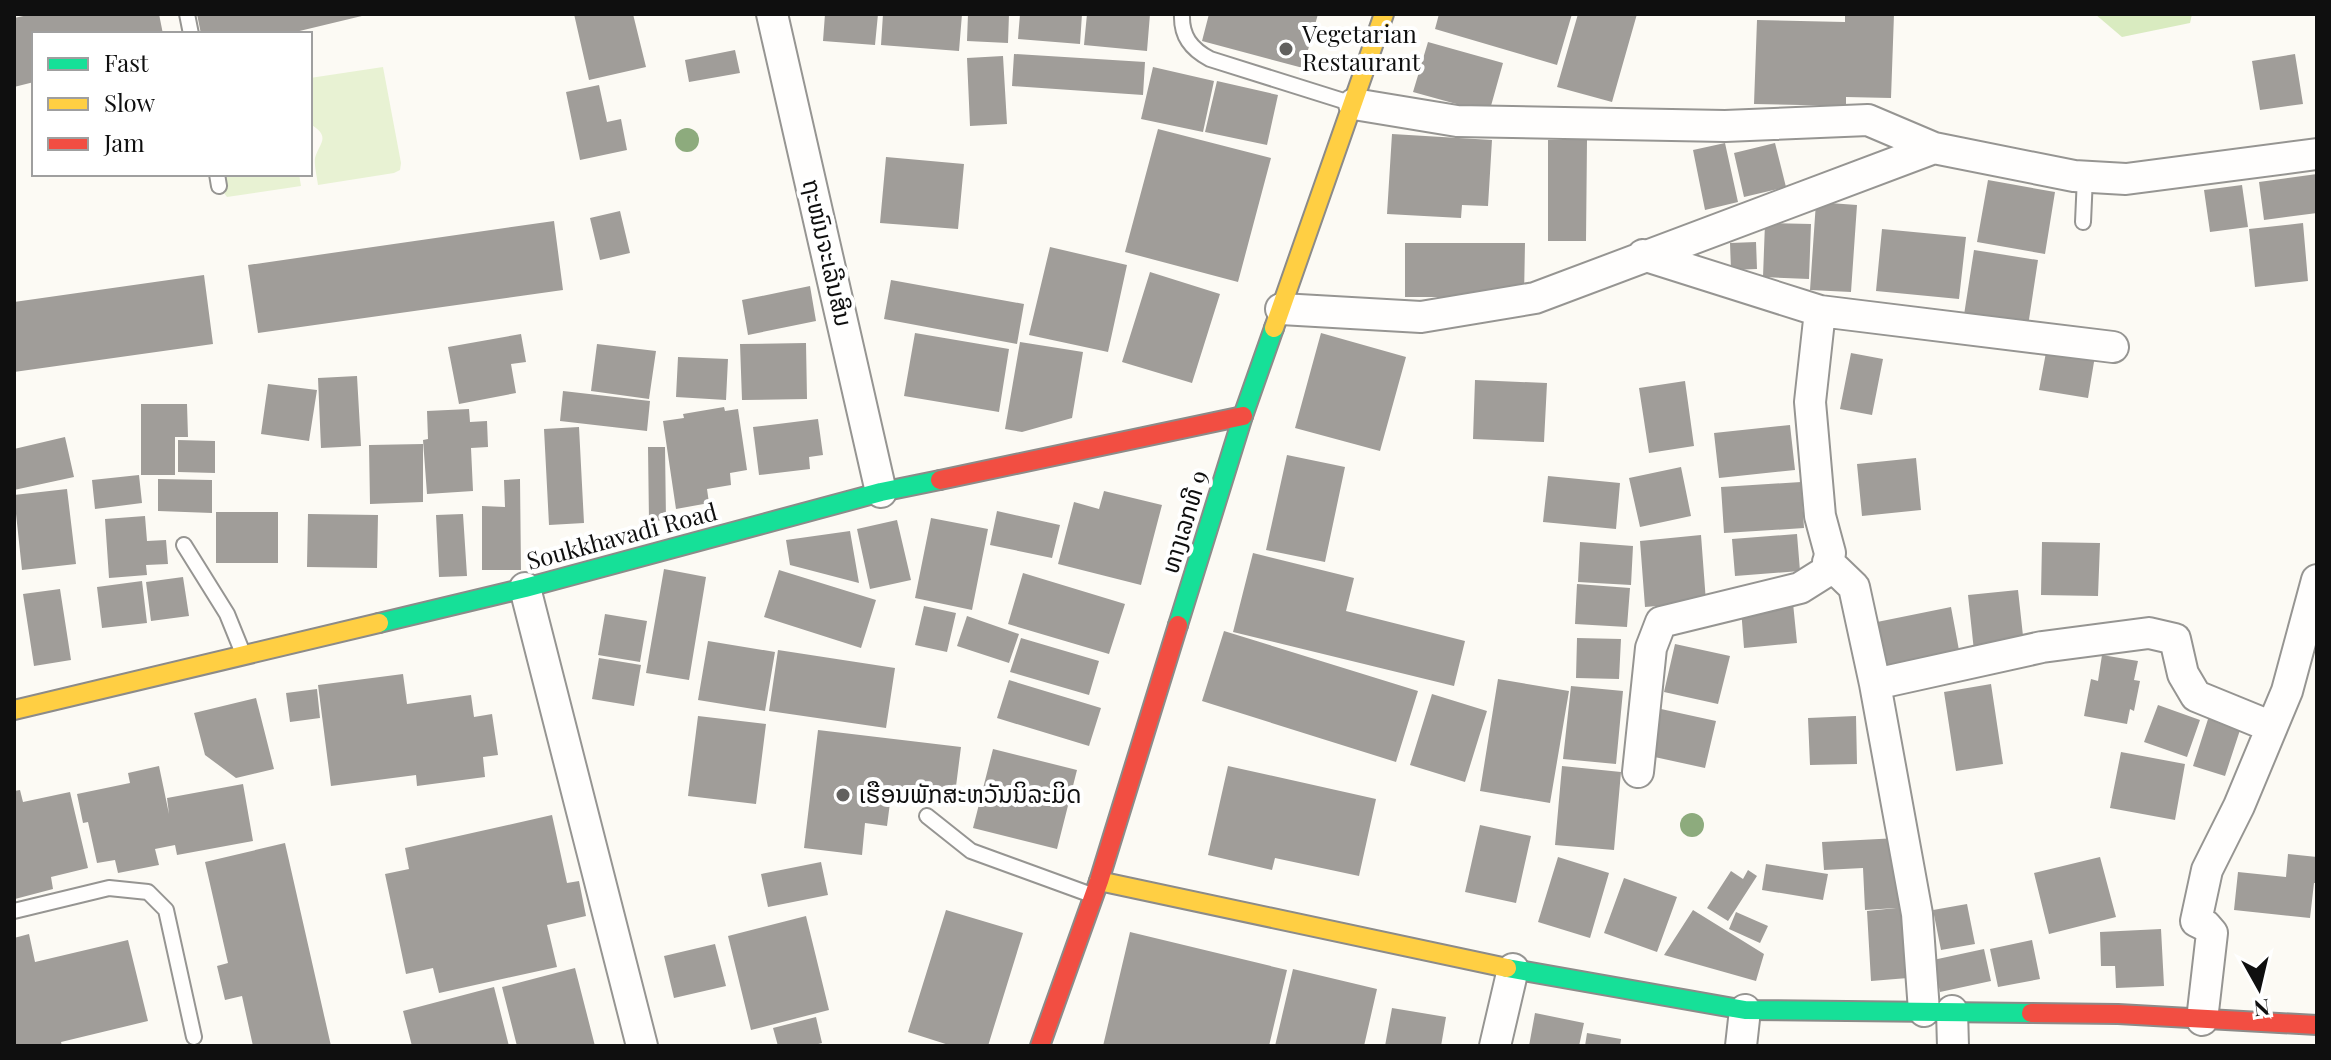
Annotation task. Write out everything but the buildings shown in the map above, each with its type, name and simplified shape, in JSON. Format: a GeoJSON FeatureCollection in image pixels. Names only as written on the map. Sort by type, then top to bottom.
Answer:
{"type":"FeatureCollection","features":[{"type":"Feature","properties":{"kind":"street","name":"ຖະໜົນຈະເລີນສິນ"},"geometry":{"type":"LineString","coordinates":[[772,14],[881,492]]}},
{"type":"Feature","properties":{"kind":"street","name":"ທາງເລກທີ 9"},"geometry":{"type":"LineString","coordinates":[[1040,1046],[1096,888],[1243,416],[1384,14]]}},
{"type":"Feature","properties":{"kind":"street"},"geometry":{"type":"LineString","coordinates":[[1354,104],[1457,121],[1725,126],[1868,120],[1934,148],[2085,177],[2126,179],[2317,154]]}},
{"type":"Feature","properties":{"kind":"street"},"geometry":{"type":"LineString","coordinates":[[1281,309],[1421,317],[1535,298],[1934,148]]}},
{"type":"Feature","properties":{"kind":"street"},"geometry":{"type":"LineString","coordinates":[[1643,255],[1820,311],[2113,347]]}},
{"type":"Feature","properties":{"kind":"street"},"geometry":{"type":"LineString","coordinates":[[1638,772],[1651,648],[1661,622],[1800,588],[1827,571],[1830,553],[1820,516],[1810,402],[1820,311]]}},
{"type":"Feature","properties":{"kind":"street","name":"Soukkhavadi Road"},"geometry":{"type":"LineString","coordinates":[[14,710],[525,588],[881,492],[1243,416]]}},
{"type":"Feature","properties":{"kind":"street"},"geometry":{"type":"LineString","coordinates":[[1828,562],[1854,587],[1917,914],[1938,1011],[1953,1046]]}},
{"type":"Feature","properties":{"kind":"street"},"geometry":{"type":"LineString","coordinates":[[2202,1020],[2212,933],[2196,921],[2207,870],[2239,806],[2287,691],[2317,580]]}},
{"type":"Feature","properties":{"kind":"street"},"geometry":{"type":"LineString","coordinates":[[525,588],[642,1046]]}},
{"type":"Feature","properties":{"kind":"street"},"geometry":{"type":"LineString","coordinates":[[1875,684],[2042,647],[2149,633],[2175,639],[2183,674],[2196,696],[2272,727]]}},
{"type":"Feature","properties":{"kind":"street"},"geometry":{"type":"LineString","coordinates":[[1096,888],[1513,969],[1745,1010],[2118,1014],[2317,1025]]}},
{"type":"Feature","properties":{"kind":"street"},"geometry":{"type":"LineString","coordinates":[[1495,1046],[1513,969]]}},
{"type":"Feature","properties":{"kind":"street"},"geometry":{"type":"LineString","coordinates":[[1741,1046],[1745,1010]]}},
{"type":"Feature","properties":{"kind":"lane"},"geometry":{"type":"LineString","coordinates":[[1182,14],[1186,39],[1195,51],[1210,59],[1354,104]]}},
{"type":"Feature","properties":{"kind":"lane"},"geometry":{"type":"LineString","coordinates":[[2083,222],[2085,177]]}},
{"type":"Feature","properties":{"kind":"lane"},"geometry":{"type":"LineString","coordinates":[[184,545],[227,614],[244,655]]}},
{"type":"Feature","properties":{"kind":"lane"},"geometry":{"type":"LineString","coordinates":[[927,816],[971,851],[1096,888]]}},
{"type":"Feature","properties":{"kind":"lane"},"geometry":{"type":"LineString","coordinates":[[14,911],[109,888],[148,892],[166,910],[194,1037]]}},
{"type":"Feature","properties":{"kind":"green space"},"geometry":{"type":"Polygon","coordinates":[[[2095,14],[2192,14],[2190,23],[2122,37],[2095,14]]]}},
{"type":"Feature","properties":{"kind":"green space"},"geometry":{"type":"Polygon","coordinates":[[[383,67],[400,170],[318,185],[315,158],[322,137],[312,125],[312,78],[383,67]]]}},
{"type":"Feature","properties":{"kind":"green space"},"geometry":{"type":"Polygon","coordinates":[[[222,176],[299,176],[301,186],[227,197],[222,176]]]}},
{"type":"Feature","properties":{"kind":"traffic: fast"},"geometry":{"type":"LineString","coordinates":[[1178,625],[1243,416],[1274,328]]}},
{"type":"Feature","properties":{"kind":"traffic: fast"},"geometry":{"type":"LineString","coordinates":[[379,623],[525,588],[881,492],[940,480]]}},
{"type":"Feature","properties":{"kind":"traffic: fast"},"geometry":{"type":"LineString","coordinates":[[1507,968],[1745,1010],[2031,1013]]}},
{"type":"Feature","properties":{"kind":"traffic: slow"},"geometry":{"type":"LineString","coordinates":[[1274,328],[1384,14]]}},
{"type":"Feature","properties":{"kind":"traffic: slow"},"geometry":{"type":"LineString","coordinates":[[14,710],[379,623]]}},
{"type":"Feature","properties":{"kind":"traffic: slow"},"geometry":{"type":"LineString","coordinates":[[1099,881],[1507,968]]}},
{"type":"Feature","properties":{"kind":"traffic: jam"},"geometry":{"type":"LineString","coordinates":[[940,480],[1243,416]]}},
{"type":"Feature","properties":{"kind":"traffic: jam"},"geometry":{"type":"LineString","coordinates":[[1040,1046],[1099,881],[1178,625]]}},
{"type":"Feature","properties":{"kind":"traffic: jam"},"geometry":{"type":"LineString","coordinates":[[2031,1013],[2118,1014],[2317,1025]]}},
{"type":"Feature","properties":{"kind":"place","name":"Vegetarian Restaurant"},"geometry":{"type":"Point","coordinates":[1286,49]}},
{"type":"Feature","properties":{"kind":"place","name":"ເຮືອນພັກສະຫວັນນິລະມິດ"},"geometry":{"type":"Point","coordinates":[843,795]}}]}
